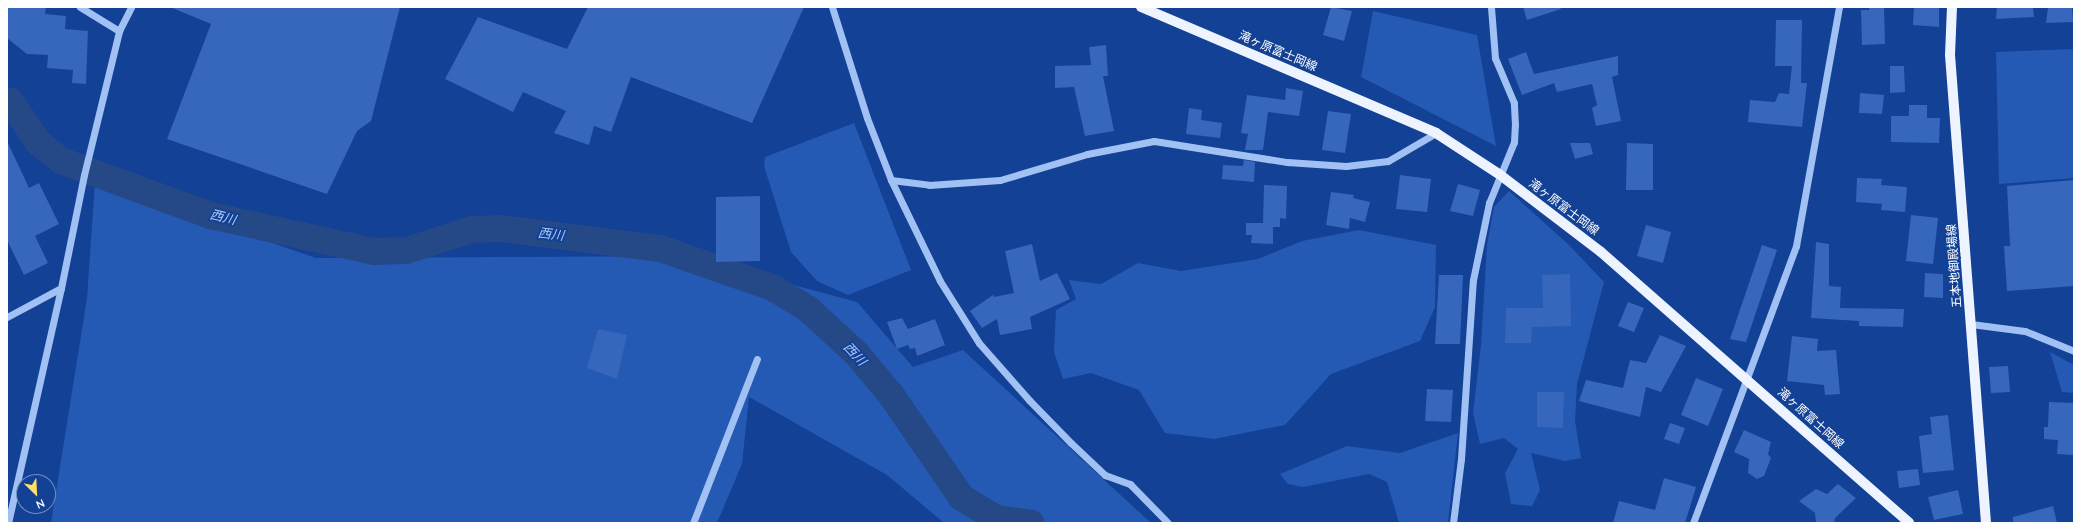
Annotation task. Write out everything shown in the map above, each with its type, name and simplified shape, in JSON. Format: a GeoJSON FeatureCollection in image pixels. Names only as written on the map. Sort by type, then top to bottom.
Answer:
{"type":"FeatureCollection","features":[{"type":"Feature","properties":{"kind":"main road","name":"滝ヶ原富士岡線"},"geometry":{"type":"LineString","coordinates":[[1142,7],[1436,133],[1499,174],[1601,252],[1909,523]]}},
{"type":"Feature","properties":{"kind":"main road","name":"五本地御殿場線"},"geometry":{"type":"LineString","coordinates":[[1952,7],[1950,55],[1986,523]]}},
{"type":"Feature","properties":{"kind":"street"},"geometry":{"type":"LineString","coordinates":[[80,7],[119,30]]}},
{"type":"Feature","properties":{"kind":"street"},"geometry":{"type":"LineString","coordinates":[[8,523],[61,288],[84,175],[119,30],[131,7]]}},
{"type":"Feature","properties":{"kind":"street"},"geometry":{"type":"LineString","coordinates":[[832,7],[867,118],[891,180],[940,281],[979,343],[1029,400],[1071,443],[1105,475],[1130,484],[1168,523]]}},
{"type":"Feature","properties":{"kind":"street"},"geometry":{"type":"LineString","coordinates":[[1453,523],[1462,459],[1473,280],[1489,203],[1499,174],[1514,142],[1514,103],[1495,58],[1491,7]]}},
{"type":"Feature","properties":{"kind":"street"},"geometry":{"type":"LineString","coordinates":[[1693,523],[1796,246],[1839,7]]}},
{"type":"Feature","properties":{"kind":"street"},"geometry":{"type":"LineString","coordinates":[[891,180],[929,185],[1000,180],[1087,154],[1154,142],[1287,162],[1346,166],[1388,161],[1436,133]]}},
{"type":"Feature","properties":{"kind":"street"},"geometry":{"type":"LineString","coordinates":[[7,317],[61,288]]}},
{"type":"Feature","properties":{"kind":"street"},"geometry":{"type":"LineString","coordinates":[[1971,324],[2025,331],[2074,351]]}},
{"type":"Feature","properties":{"kind":"street"},"geometry":{"type":"LineString","coordinates":[[693,523],[757,359]]}},
{"type":"Feature","properties":{"kind":"shaded area"},"geometry":{"type":"Polygon","coordinates":[[[1373,11],[1477,35],[1496,146],[1361,77],[1373,11]]]}},
{"type":"Feature","properties":{"kind":"shaded area"},"geometry":{"type":"Polygon","coordinates":[[[2074,49],[2074,178],[1999,184],[1996,52],[2074,49]]]}},
{"type":"Feature","properties":{"kind":"shaded area"},"geometry":{"type":"Polygon","coordinates":[[[854,123],[911,270],[848,295],[817,281],[791,252],[764,166],[765,157],[854,123]]]}},
{"type":"Feature","properties":{"kind":"shaded area"},"geometry":{"type":"Polygon","coordinates":[[[95,182],[316,258],[686,256],[857,302],[913,367],[963,350],[1151,523],[944,523],[887,475],[749,397],[742,464],[717,523],[51,523],[52,514],[56,514],[56,492],[87,298],[95,182]]]}},
{"type":"Feature","properties":{"kind":"shaded area"},"geometry":{"type":"Polygon","coordinates":[[[1509,191],[1569,245],[1604,282],[1577,384],[1575,421],[1581,458],[1565,461],[1531,453],[1540,490],[1532,506],[1511,504],[1505,473],[1518,449],[1504,438],[1480,444],[1473,413],[1481,345],[1487,245],[1494,207],[1509,191]]]}},
{"type":"Feature","properties":{"kind":"shaded area"},"geometry":{"type":"Polygon","coordinates":[[[1359,230],[1436,245],[1435,307],[1420,341],[1331,374],[1285,425],[1214,439],[1165,433],[1139,390],[1091,373],[1063,379],[1054,352],[1056,310],[1076,299],[1069,280],[1101,284],[1138,263],[1181,271],[1258,259],[1302,241],[1359,230]]]}},
{"type":"Feature","properties":{"kind":"shaded area"},"geometry":{"type":"Polygon","coordinates":[[[2050,352],[2074,365],[2074,393],[2062,392],[2050,352]]]}},
{"type":"Feature","properties":{"kind":"shaded area"},"geometry":{"type":"Polygon","coordinates":[[[1458,433],[1448,523],[1399,523],[1387,482],[1369,474],[1303,487],[1288,484],[1280,474],[1347,446],[1400,453],[1458,433]]]}},
{"type":"Feature","properties":{"kind":"building"},"geometry":{"type":"Polygon","coordinates":[[[7,7],[46,7],[45,14],[66,16],[65,29],[88,31],[86,84],[72,83],[73,70],[47,68],[48,55],[27,54],[7,38],[7,7]]]}},
{"type":"Feature","properties":{"kind":"building"},"geometry":{"type":"Polygon","coordinates":[[[170,7],[400,7],[371,121],[357,131],[327,194],[167,139],[211,24],[170,7]]]}},
{"type":"Feature","properties":{"kind":"building"},"geometry":{"type":"Polygon","coordinates":[[[588,7],[804,7],[752,123],[631,77],[611,132],[594,126],[589,145],[554,133],[566,111],[523,92],[513,112],[445,79],[478,17],[567,49],[588,7]]]}},
{"type":"Feature","properties":{"kind":"building"},"geometry":{"type":"Polygon","coordinates":[[[1331,7],[1352,11],[1344,41],[1323,35],[1331,7]]]}},
{"type":"Feature","properties":{"kind":"building"},"geometry":{"type":"Polygon","coordinates":[[[1523,7],[1560,7],[1561,9],[1527,20],[1523,7]]]}},
{"type":"Feature","properties":{"kind":"building"},"geometry":{"type":"Polygon","coordinates":[[[1869,7],[1884,7],[1885,44],[1862,45],[1861,10],[1869,10],[1869,7]]]}},
{"type":"Feature","properties":{"kind":"building"},"geometry":{"type":"Polygon","coordinates":[[[1914,7],[1939,7],[1939,27],[1913,25],[1914,7]]]}},
{"type":"Feature","properties":{"kind":"building"},"geometry":{"type":"Polygon","coordinates":[[[1997,7],[2033,7],[2034,17],[1996,19],[1997,7]]]}},
{"type":"Feature","properties":{"kind":"building"},"geometry":{"type":"Polygon","coordinates":[[[2048,7],[2072,7],[2073,22],[2046,23],[2048,7]]]}},
{"type":"Feature","properties":{"kind":"building"},"geometry":{"type":"Polygon","coordinates":[[[1776,20],[1802,20],[1801,83],[1807,83],[1802,127],[1748,122],[1750,100],[1775,102],[1779,93],[1789,94],[1792,66],[1775,66],[1776,20]]]}},
{"type":"Feature","properties":{"kind":"building"},"geometry":{"type":"Polygon","coordinates":[[[1106,45],[1108,76],[1103,76],[1114,131],[1085,136],[1074,87],[1055,88],[1055,66],[1091,65],[1089,47],[1106,45]]]}},
{"type":"Feature","properties":{"kind":"building"},"geometry":{"type":"Polygon","coordinates":[[[1526,52],[1534,74],[1618,56],[1618,75],[1612,77],[1621,121],[1596,126],[1592,108],[1597,105],[1592,84],[1557,92],[1554,83],[1522,95],[1508,59],[1526,52]]]}},
{"type":"Feature","properties":{"kind":"building"},"geometry":{"type":"Polygon","coordinates":[[[1890,66],[1904,66],[1905,92],[1890,93],[1890,66]]]}},
{"type":"Feature","properties":{"kind":"building"},"geometry":{"type":"Polygon","coordinates":[[[1286,88],[1303,91],[1299,116],[1268,112],[1263,150],[1245,150],[1248,134],[1241,133],[1247,95],[1285,100],[1286,88]]]}},
{"type":"Feature","properties":{"kind":"building"},"geometry":{"type":"Polygon","coordinates":[[[1860,93],[1884,95],[1882,114],[1859,113],[1860,93]]]}},
{"type":"Feature","properties":{"kind":"building"},"geometry":{"type":"Polygon","coordinates":[[[1909,105],[1927,105],[1927,118],[1940,118],[1939,143],[1891,142],[1891,116],[1909,116],[1909,105]]]}},
{"type":"Feature","properties":{"kind":"building"},"geometry":{"type":"Polygon","coordinates":[[[1189,108],[1202,110],[1201,120],[1222,123],[1220,138],[1186,134],[1189,108]]]}},
{"type":"Feature","properties":{"kind":"building"},"geometry":{"type":"Polygon","coordinates":[[[1328,111],[1351,114],[1345,153],[1322,150],[1328,111]]]}},
{"type":"Feature","properties":{"kind":"building"},"geometry":{"type":"Polygon","coordinates":[[[7,141],[29,188],[39,183],[59,224],[35,236],[48,263],[24,275],[7,240],[7,141]]]}},
{"type":"Feature","properties":{"kind":"building"},"geometry":{"type":"Polygon","coordinates":[[[1570,143],[1590,143],[1593,154],[1575,159],[1570,143]]]}},
{"type":"Feature","properties":{"kind":"building"},"geometry":{"type":"Polygon","coordinates":[[[1627,143],[1653,144],[1653,190],[1626,190],[1627,143]]]}},
{"type":"Feature","properties":{"kind":"building"},"geometry":{"type":"Polygon","coordinates":[[[1244,160],[1255,162],[1254,182],[1222,179],[1223,165],[1243,166],[1244,160]]]}},
{"type":"Feature","properties":{"kind":"building"},"geometry":{"type":"Polygon","coordinates":[[[1400,175],[1431,179],[1427,212],[1396,209],[1400,175]]]}},
{"type":"Feature","properties":{"kind":"building"},"geometry":{"type":"Polygon","coordinates":[[[1857,178],[1882,179],[1881,185],[1907,187],[1905,212],[1881,210],[1882,204],[1856,202],[1857,178]]]}},
{"type":"Feature","properties":{"kind":"building"},"geometry":{"type":"Polygon","coordinates":[[[2074,180],[2074,286],[2007,291],[2004,246],[2010,246],[2007,186],[2074,180]]]}},
{"type":"Feature","properties":{"kind":"building"},"geometry":{"type":"Polygon","coordinates":[[[1458,184],[1480,190],[1473,216],[1450,211],[1458,184]]]}},
{"type":"Feature","properties":{"kind":"building"},"geometry":{"type":"Polygon","coordinates":[[[1264,185],[1287,186],[1286,219],[1280,218],[1280,227],[1273,227],[1273,244],[1251,243],[1252,235],[1246,235],[1246,223],[1263,223],[1264,185]]]}},
{"type":"Feature","properties":{"kind":"building"},"geometry":{"type":"Polygon","coordinates":[[[1331,192],[1354,195],[1353,198],[1370,202],[1365,222],[1350,218],[1349,229],[1326,225],[1331,192]]]}},
{"type":"Feature","properties":{"kind":"building"},"geometry":{"type":"Polygon","coordinates":[[[760,196],[760,261],[716,262],[716,197],[760,196]]]}},
{"type":"Feature","properties":{"kind":"building"},"geometry":{"type":"Polygon","coordinates":[[[1911,215],[1938,218],[1933,264],[1906,261],[1911,215]]]}},
{"type":"Feature","properties":{"kind":"building"},"geometry":{"type":"Polygon","coordinates":[[[1646,225],[1671,232],[1663,263],[1637,256],[1646,225]]]}},
{"type":"Feature","properties":{"kind":"building"},"geometry":{"type":"Polygon","coordinates":[[[1816,242],[1829,244],[1829,286],[1841,287],[1840,308],[1904,309],[1903,327],[1859,326],[1859,321],[1811,318],[1816,242]]]}},
{"type":"Feature","properties":{"kind":"building"},"geometry":{"type":"Polygon","coordinates":[[[1032,244],[1040,281],[1057,273],[1070,299],[1030,317],[1032,329],[1000,335],[997,319],[982,328],[970,311],[993,295],[994,297],[1014,293],[1005,251],[1032,244]]]}},
{"type":"Feature","properties":{"kind":"building"},"geometry":{"type":"Polygon","coordinates":[[[1762,245],[1777,250],[1746,342],[1730,339],[1762,245]]]}},
{"type":"Feature","properties":{"kind":"building"},"geometry":{"type":"Polygon","coordinates":[[[1925,273],[1943,274],[1943,298],[1924,297],[1925,273]]]}},
{"type":"Feature","properties":{"kind":"building"},"geometry":{"type":"Polygon","coordinates":[[[1570,274],[1571,326],[1532,327],[1531,343],[1505,343],[1506,308],[1543,308],[1542,275],[1570,274]]]}},
{"type":"Feature","properties":{"kind":"building"},"geometry":{"type":"Polygon","coordinates":[[[1439,275],[1463,275],[1460,344],[1435,344],[1439,275]]]}},
{"type":"Feature","properties":{"kind":"building"},"geometry":{"type":"Polygon","coordinates":[[[1628,302],[1644,308],[1634,332],[1618,326],[1628,302]]]}},
{"type":"Feature","properties":{"kind":"building"},"geometry":{"type":"Polygon","coordinates":[[[902,318],[908,329],[935,319],[945,345],[917,356],[915,348],[910,349],[908,345],[897,349],[887,322],[902,318]]]}},
{"type":"Feature","properties":{"kind":"building"},"geometry":{"type":"Polygon","coordinates":[[[598,329],[627,335],[617,379],[587,368],[598,329]]]}},
{"type":"Feature","properties":{"kind":"building"},"geometry":{"type":"Polygon","coordinates":[[[1660,335],[1686,346],[1661,392],[1646,387],[1640,417],[1579,401],[1586,380],[1623,388],[1630,360],[1646,363],[1660,335]]]}},
{"type":"Feature","properties":{"kind":"building"},"geometry":{"type":"Polygon","coordinates":[[[1792,336],[1818,339],[1817,351],[1836,350],[1840,394],[1825,395],[1824,385],[1787,381],[1792,336]]]}},
{"type":"Feature","properties":{"kind":"building"},"geometry":{"type":"Polygon","coordinates":[[[2008,366],[2010,392],[1991,393],[1989,367],[2008,366]]]}},
{"type":"Feature","properties":{"kind":"building"},"geometry":{"type":"Polygon","coordinates":[[[1696,378],[1723,389],[1708,426],[1681,415],[1696,378]]]}},
{"type":"Feature","properties":{"kind":"building"},"geometry":{"type":"Polygon","coordinates":[[[1427,389],[1453,390],[1451,422],[1425,421],[1427,389]]]}},
{"type":"Feature","properties":{"kind":"building"},"geometry":{"type":"Polygon","coordinates":[[[1537,392],[1564,392],[1563,428],[1537,427],[1537,392]]]}},
{"type":"Feature","properties":{"kind":"building"},"geometry":{"type":"Polygon","coordinates":[[[2049,402],[2074,403],[2074,455],[2057,454],[2058,440],[2044,439],[2044,427],[2048,427],[2049,402]]]}},
{"type":"Feature","properties":{"kind":"building"},"geometry":{"type":"Polygon","coordinates":[[[1948,415],[1954,470],[1923,473],[1919,436],[1932,434],[1930,417],[1948,415]]]}},
{"type":"Feature","properties":{"kind":"building"},"geometry":{"type":"Polygon","coordinates":[[[1670,423],[1685,428],[1679,444],[1664,439],[1670,423]]]}},
{"type":"Feature","properties":{"kind":"building"},"geometry":{"type":"Polygon","coordinates":[[[1744,430],[1771,442],[1768,454],[1771,458],[1764,476],[1757,479],[1748,473],[1749,459],[1734,452],[1744,430]]]}},
{"type":"Feature","properties":{"kind":"building"},"geometry":{"type":"Polygon","coordinates":[[[1918,469],[1920,485],[1899,488],[1897,471],[1918,469]]]}},
{"type":"Feature","properties":{"kind":"building"},"geometry":{"type":"Polygon","coordinates":[[[1664,478],[1696,487],[1685,523],[1613,523],[1619,501],[1655,510],[1664,478]]]}},
{"type":"Feature","properties":{"kind":"building"},"geometry":{"type":"Polygon","coordinates":[[[1838,484],[1856,498],[1835,518],[1834,523],[1816,523],[1815,513],[1799,501],[1816,489],[1827,494],[1838,484]]]}},
{"type":"Feature","properties":{"kind":"building"},"geometry":{"type":"Polygon","coordinates":[[[1958,490],[1963,514],[1934,520],[1928,497],[1958,490]]]}},
{"type":"Feature","properties":{"kind":"building"},"geometry":{"type":"Polygon","coordinates":[[[2053,506],[2057,523],[2013,523],[2013,517],[2053,506]]]}},
{"type":"Feature","properties":{"kind":"waterway","name":"西川"},"geometry":{"type":"LineString","coordinates":[[7,100],[10,101],[38,142],[60,160],[210,215],[374,251],[406,250],[471,229],[501,228],[660,248],[772,287],[807,308],[856,353],[891,395],[961,497],[996,518],[1031,523]]}}]}
